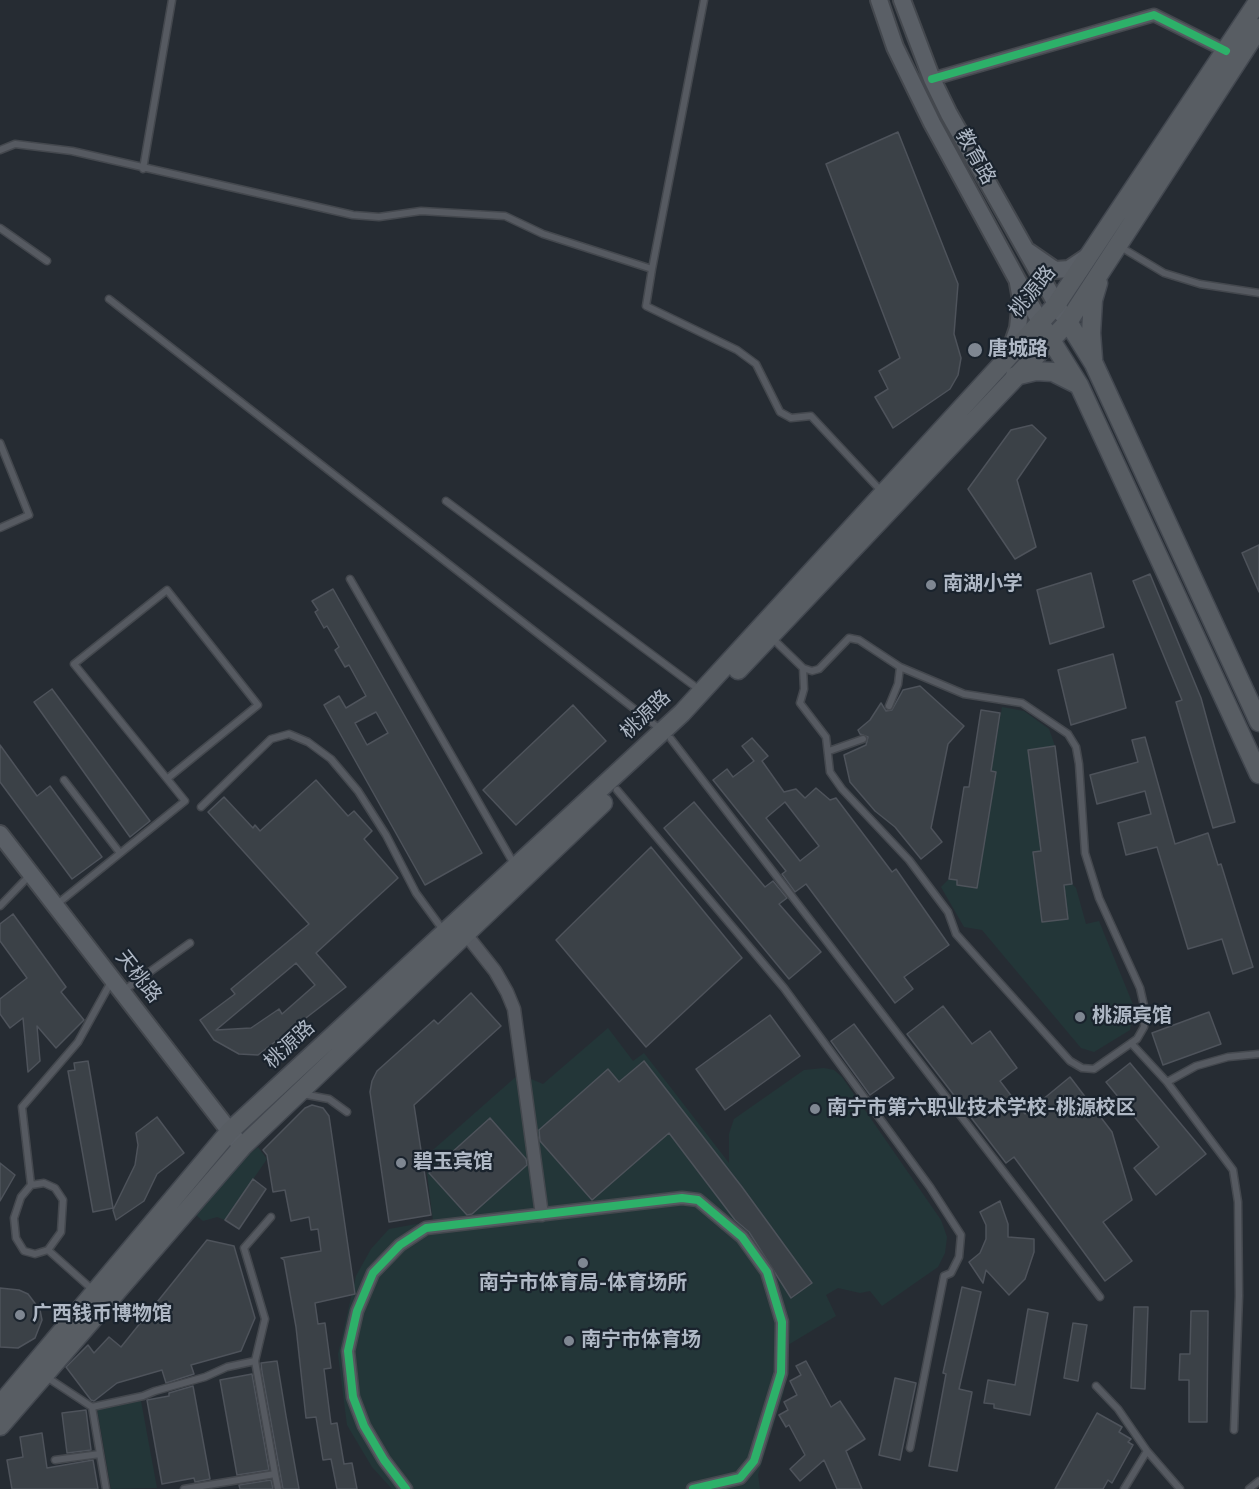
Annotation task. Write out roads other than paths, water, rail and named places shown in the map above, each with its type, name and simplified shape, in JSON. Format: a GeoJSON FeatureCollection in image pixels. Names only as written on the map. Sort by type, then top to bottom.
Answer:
{"type":"FeatureCollection","features":[{"type":"Feature","properties":{"kind":"main road","name":"教育路"},"geometry":{"type":"LineString","coordinates":[[879,0],[895,47],[932,123],[1045,329]]}},
{"type":"Feature","properties":{"kind":"main road","name":"教育路"},"geometry":{"type":"LineString","coordinates":[[902,0],[932,79],[1056,305],[1068,322]]}},
{"type":"Feature","properties":{"kind":"main road","name":"桃源路"},"geometry":{"type":"LineString","coordinates":[[0,1405],[230,1131],[516,867],[667,735],[770,636],[1013,377],[1045,329],[1056,305],[1259,0]]}},
{"type":"Feature","properties":{"kind":"main road","name":"桃源路"},"geometry":{"type":"LineString","coordinates":[[0,1426],[242,1147],[617,790],[667,735],[701,692],[1008,357],[1045,329],[1068,322],[1259,28]]}},
{"type":"Feature","properties":{"kind":"main road"},"geometry":{"type":"LineString","coordinates":[[1025,249],[1055,270],[1069,269],[1088,257]]}},
{"type":"Feature","properties":{"kind":"main road"},"geometry":{"type":"LineString","coordinates":[[1094,364],[1091,333],[1093,300],[1102,270]]}},
{"type":"Feature","properties":{"kind":"main road"},"geometry":{"type":"LineString","coordinates":[[1008,357],[1018,328],[1021,300],[1017,276]]}},
{"type":"Feature","properties":{"kind":"main road"},"geometry":{"type":"LineString","coordinates":[[1068,322],[1094,364],[1259,722]]}},
{"type":"Feature","properties":{"kind":"main road"},"geometry":{"type":"LineString","coordinates":[[1045,329],[1079,385],[1259,774]]}},
{"type":"Feature","properties":{"kind":"main road"},"geometry":{"type":"LineString","coordinates":[[1013,377],[1036,370],[1053,372],[1079,385]]}},
{"type":"Feature","properties":{"kind":"main road","name":"天桃路"},"geometry":{"type":"LineString","coordinates":[[0,834],[242,1147]]}},
{"type":"Feature","properties":{"kind":"street"},"geometry":{"type":"LineString","coordinates":[[932,79],[1154,15],[1226,51]]}},
{"type":"Feature","properties":{"kind":"street"},"geometry":{"type":"LineString","coordinates":[[465,933],[495,971],[514,1010],[542,1215]]}},
{"type":"Feature","properties":{"kind":"street"},"geometry":{"type":"LineString","coordinates":[[406,1489],[384,1460],[364,1426],[353,1397],[348,1352],[357,1311],[373,1273],[400,1245],[426,1228],[682,1198],[698,1200],[742,1237],[767,1272],[782,1322],[781,1373],[768,1422],[754,1461],[740,1478],[693,1489]]}},
{"type":"Feature","properties":{"kind":"lane"},"geometry":{"type":"LineString","coordinates":[[143,170],[172,0]]}},
{"type":"Feature","properties":{"kind":"lane"},"geometry":{"type":"LineString","coordinates":[[704,0],[646,306],[737,350],[756,364],[780,412],[791,418],[811,416],[883,493]]}},
{"type":"Feature","properties":{"kind":"lane"},"geometry":{"type":"LineString","coordinates":[[0,150],[15,144],[61,150],[353,215],[379,217],[421,211],[505,216],[543,234],[652,269]]}},
{"type":"Feature","properties":{"kind":"lane"},"geometry":{"type":"LineString","coordinates":[[0,228],[47,261]]}},
{"type":"Feature","properties":{"kind":"lane"},"geometry":{"type":"LineString","coordinates":[[1119,245],[1164,273],[1200,284],[1259,293]]}},
{"type":"Feature","properties":{"kind":"lane"},"geometry":{"type":"LineString","coordinates":[[110,299],[667,735],[1100,1297]]}},
{"type":"Feature","properties":{"kind":"lane"},"geometry":{"type":"LineString","coordinates":[[0,443],[29,515],[0,528]]}},
{"type":"Feature","properties":{"kind":"lane"},"geometry":{"type":"LineString","coordinates":[[446,501],[701,692]]}},
{"type":"Feature","properties":{"kind":"lane"},"geometry":{"type":"LineString","coordinates":[[350,579],[516,867]]}},
{"type":"Feature","properties":{"kind":"lane"},"geometry":{"type":"LineString","coordinates":[[56,906],[185,801],[74,664],[167,590],[258,705],[168,778]]}},
{"type":"Feature","properties":{"kind":"lane"},"geometry":{"type":"LineString","coordinates":[[770,636],[803,668],[819,669],[849,638],[854,638],[900,667],[964,694],[1022,703],[1068,734],[1076,747],[1079,764],[1085,853],[1099,898],[1140,988],[1145,1010],[1144,1027],[1137,1039],[1094,1069],[1082,1068],[1070,1061],[956,934],[948,912],[909,860],[842,789],[830,772],[826,736],[800,703],[804,689],[803,668]]}},
{"type":"Feature","properties":{"kind":"lane"},"geometry":{"type":"LineString","coordinates":[[889,706],[898,684],[900,667]]}},
{"type":"Feature","properties":{"kind":"lane"},"geometry":{"type":"LineString","coordinates":[[201,807],[271,739],[289,734],[308,742],[332,759],[358,791],[386,835],[416,892],[445,933]]}},
{"type":"Feature","properties":{"kind":"lane"},"geometry":{"type":"LineString","coordinates":[[829,752],[863,739]]}},
{"type":"Feature","properties":{"kind":"lane"},"geometry":{"type":"LineString","coordinates":[[64,780],[120,853]]}},
{"type":"Feature","properties":{"kind":"lane"},"geometry":{"type":"LineString","coordinates":[[617,790],[784,988],[930,1187],[961,1234],[959,1257],[951,1273],[944,1276],[910,1448]]}},
{"type":"Feature","properties":{"kind":"lane"},"geometry":{"type":"LineString","coordinates":[[0,906],[31,874]]}},
{"type":"Feature","properties":{"kind":"lane"},"geometry":{"type":"LineString","coordinates":[[31,1185],[22,1107],[78,1042],[118,985],[190,943]]}},
{"type":"Feature","properties":{"kind":"lane"},"geometry":{"type":"LineString","coordinates":[[1131,1043],[1167,1082],[1233,1170],[1238,1202],[1239,1296],[1234,1430]]}},
{"type":"Feature","properties":{"kind":"lane"},"geometry":{"type":"LineString","coordinates":[[1167,1082],[1196,1066],[1228,1057],[1259,1054]]}},
{"type":"Feature","properties":{"kind":"lane"},"geometry":{"type":"LineString","coordinates":[[299,1094],[329,1099],[347,1113]]}},
{"type":"Feature","properties":{"kind":"lane"},"geometry":{"type":"LineString","coordinates":[[44,1183],[55,1188],[63,1200],[61,1232],[48,1250],[35,1254],[24,1251],[16,1238],[14,1218],[21,1197],[31,1185],[44,1183]]}},
{"type":"Feature","properties":{"kind":"lane"},"geometry":{"type":"LineString","coordinates":[[271,1217],[244,1248],[265,1319],[255,1361],[278,1489]]}},
{"type":"Feature","properties":{"kind":"lane"},"geometry":{"type":"LineString","coordinates":[[48,1250],[95,1292]]}},
{"type":"Feature","properties":{"kind":"lane"},"geometry":{"type":"LineString","coordinates":[[44,1375],[92,1407],[143,1396],[206,1377],[227,1367],[255,1361]]}},
{"type":"Feature","properties":{"kind":"lane"},"geometry":{"type":"LineString","coordinates":[[1096,1386],[1118,1409],[1147,1451],[1180,1489]]}},
{"type":"Feature","properties":{"kind":"lane"},"geometry":{"type":"LineString","coordinates":[[92,1407],[106,1489]]}},
{"type":"Feature","properties":{"kind":"lane"},"geometry":{"type":"LineString","coordinates":[[1124,1489],[1147,1451]]}},
{"type":"Feature","properties":{"kind":"lane"},"geometry":{"type":"LineString","coordinates":[[55,1460],[100,1454]]}},
{"type":"Feature","properties":{"kind":"lane"},"geometry":{"type":"LineString","coordinates":[[184,1489],[275,1474]]}},
{"type":"Feature","properties":{"kind":"lane"},"geometry":{"type":"LineString","coordinates":[[228,1481],[229,1489]]}},
{"type":"Feature","properties":{"kind":"lane"},"geometry":{"type":"LineString","coordinates":[[1249,1489],[1259,1481]]}},
{"type":"Feature","properties":{"kind":"place","name":"唐城路"},"geometry":{"type":"Point","coordinates":[975,350]}},
{"type":"Feature","properties":{"kind":"place","name":"南湖小学"},"geometry":{"type":"Point","coordinates":[931,585]}},
{"type":"Feature","properties":{"kind":"place","name":"桃源宾馆"},"geometry":{"type":"Point","coordinates":[1080,1017]}},
{"type":"Feature","properties":{"kind":"place","name":"南宁市第六职业技术学校-桃源校区"},"geometry":{"type":"Point","coordinates":[815,1109]}},
{"type":"Feature","properties":{"kind":"place","name":"碧玉宾馆"},"geometry":{"type":"Point","coordinates":[401,1163]}},
{"type":"Feature","properties":{"kind":"place","name":"南宁市体育局-体育场所"},"geometry":{"type":"Point","coordinates":[583,1263]}},
{"type":"Feature","properties":{"kind":"place","name":"广西钱币博物馆"},"geometry":{"type":"Point","coordinates":[20,1315]}},
{"type":"Feature","properties":{"kind":"place","name":"南宁市体育场"},"geometry":{"type":"Point","coordinates":[569,1341]}}]}
